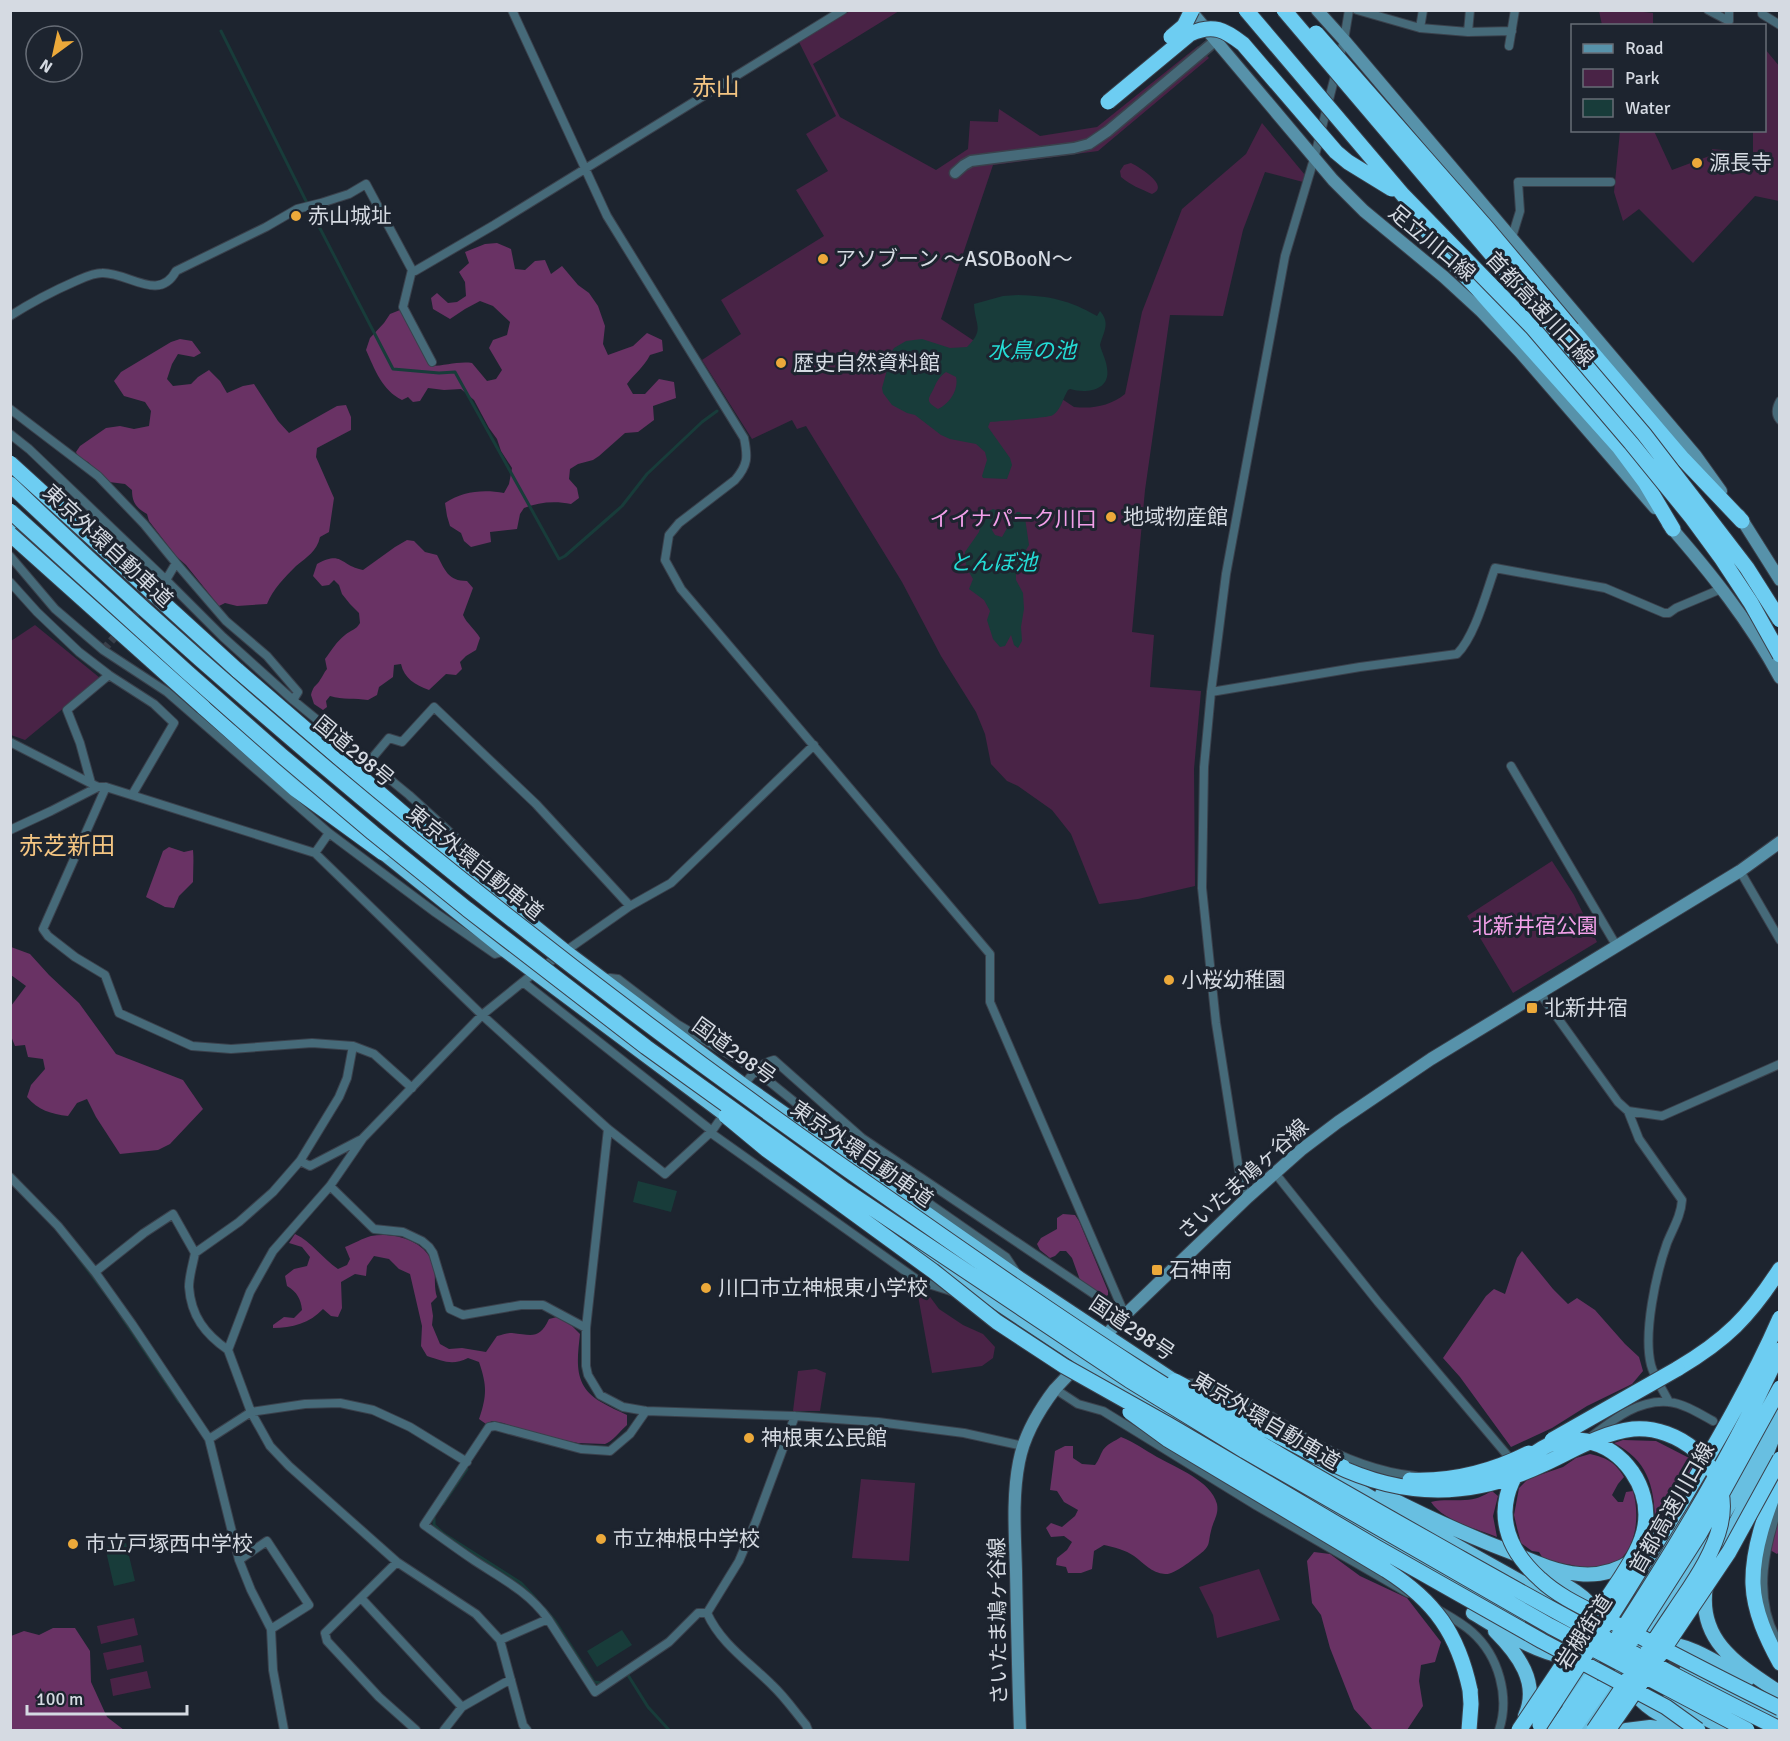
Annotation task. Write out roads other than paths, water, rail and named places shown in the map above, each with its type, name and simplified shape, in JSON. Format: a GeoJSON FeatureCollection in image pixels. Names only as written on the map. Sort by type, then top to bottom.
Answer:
{"type":"FeatureCollection","features":[{"type":"Feature","properties":{"kind":"highway"},"geometry":{"type":"LineString","coordinates":[[1191,10],[1184,26],[1117,83],[1105,98],[1199,29],[1210,27],[1230,34],[1243,44],[1336,152],[1348,162],[1402,195],[1439,248],[1476,286],[1619,447],[1645,482],[1673,529]]}},
{"type":"Feature","properties":{"kind":"highway","name":"首都高速川口線"},"geometry":{"type":"LineString","coordinates":[[1246,10],[1402,195],[1532,327],[1631,443],[1722,559],[1751,603],[1779,655]]}},
{"type":"Feature","properties":{"kind":"highway","name":"首都高速川口線"},"geometry":{"type":"LineString","coordinates":[[1284,10],[1644,434],[1747,568],[1779,620]]}},
{"type":"Feature","properties":{"kind":"highway"},"geometry":{"type":"LineString","coordinates":[[1296,10],[1487,228],[1683,459],[1743,520]]}},
{"type":"Feature","properties":{"kind":"highway"},"geometry":{"type":"LineString","coordinates":[[10,463],[237,670],[405,815],[460,866]]}},
{"type":"Feature","properties":{"kind":"highway","name":"国道298号"},"geometry":{"type":"LineString","coordinates":[[10,472],[268,706],[565,951],[746,1087],[1019,1278],[1179,1384],[1389,1508],[1564,1606]]}},
{"type":"Feature","properties":{"kind":"highway","name":"東京外環自動車道"},"geometry":{"type":"LineString","coordinates":[[10,484],[177,638],[282,730],[477,893],[750,1101],[1059,1317],[1136,1368],[1252,1439],[1569,1619],[1779,1729]]}},
{"type":"Feature","properties":{"kind":"highway","name":"東京外環自動車道"},"geometry":{"type":"LineString","coordinates":[[10,511],[178,664],[373,833],[467,909],[646,1047],[862,1202],[1139,1386],[1265,1463],[1550,1626],[1747,1731]]}},
{"type":"Feature","properties":{"kind":"highway"},"geometry":{"type":"LineString","coordinates":[[10,524],[333,812],[506,951],[529,977],[869,1218],[1081,1359],[1266,1473],[1546,1634]]}},
{"type":"Feature","properties":{"kind":"highway"},"geometry":{"type":"LineString","coordinates":[[10,534],[295,789],[383,853]]}},
{"type":"Feature","properties":{"kind":"highway"},"geometry":{"type":"LineString","coordinates":[[646,1047],[766,1150],[933,1271],[997,1322],[1167,1439],[1416,1590],[1441,1619],[1460,1657],[1470,1690],[1469,1731]]}},
{"type":"Feature","properties":{"kind":"highway"},"geometry":{"type":"LineString","coordinates":[[1333,1464],[1378,1476],[1430,1480],[1463,1477],[1515,1460],[1677,1369],[1715,1345],[1742,1320],[1779,1269]]}},
{"type":"Feature","properties":{"kind":"highway"},"geometry":{"type":"LineString","coordinates":[[1059,1317],[1333,1464],[1363,1478],[1396,1487],[1432,1491],[1468,1488],[1506,1479],[1595,1440],[1617,1432],[1635,1429],[1660,1432],[1684,1442],[1701,1456],[1713,1472],[1719,1488],[1722,1512],[1718,1537],[1696,1579],[1594,1731]]}},
{"type":"Feature","properties":{"kind":"highway"},"geometry":{"type":"LineString","coordinates":[[1536,1731],[1633,1583],[1721,1435],[1759,1364],[1779,1318]]}},
{"type":"Feature","properties":{"kind":"highway","name":"岩槻街道"},"geometry":{"type":"LineString","coordinates":[[1542,1731],[1595,1656],[1612,1640],[1621,1616],[1700,1487],[1742,1412],[1779,1334]]}},
{"type":"Feature","properties":{"kind":"highway","name":"首都高速川口線"},"geometry":{"type":"LineString","coordinates":[[1600,1687],[1647,1592],[1708,1490],[1762,1388],[1779,1350]]}},
{"type":"Feature","properties":{"kind":"highway"},"geometry":{"type":"LineString","coordinates":[[1064,1366],[1542,1641],[1666,1707],[1696,1731]]}},
{"type":"Feature","properties":{"kind":"highway","name":"首都高速川口線"},"geometry":{"type":"LineString","coordinates":[[1600,1687],[1700,1533],[1779,1388]]}},
{"type":"Feature","properties":{"kind":"highway"},"geometry":{"type":"LineString","coordinates":[[1234,1417],[1352,1479],[1565,1584],[1584,1597],[1595,1609],[1612,1640],[1620,1665],[1633,1690],[1645,1706],[1696,1731]]}},
{"type":"Feature","properties":{"kind":"highway"},"geometry":{"type":"LineString","coordinates":[[1612,1640],[1634,1624],[1697,1523],[1779,1418]]}},
{"type":"Feature","properties":{"kind":"highway"},"geometry":{"type":"LineString","coordinates":[[1566,1731],[1596,1684],[1638,1650],[1689,1575],[1779,1418]]}},
{"type":"Feature","properties":{"kind":"highway"},"geometry":{"type":"LineString","coordinates":[[1779,1418],[1751,1492],[1709,1576],[1704,1597],[1708,1621],[1718,1643],[1736,1662],[1779,1696]]}},
{"type":"Feature","properties":{"kind":"highway"},"geometry":{"type":"LineString","coordinates":[[1518,1731],[1526,1721],[1588,1626],[1595,1617],[1601,1607],[1620,1579],[1642,1539],[1646,1525],[1642,1490],[1630,1468],[1622,1459],[1600,1445],[1575,1440],[1552,1445],[1532,1455],[1518,1470],[1512,1481],[1505,1515],[1510,1538],[1521,1560],[1541,1581],[1568,1598],[1588,1609],[1598,1614],[1649,1642],[1779,1708]]}},
{"type":"Feature","properties":{"kind":"highway"},"geometry":{"type":"LineString","coordinates":[[1608,1731],[1729,1552],[1779,1459]]}},
{"type":"Feature","properties":{"kind":"highway"},"geometry":{"type":"LineString","coordinates":[[1779,1476],[1761,1532],[1753,1583],[1758,1612],[1779,1663]]}},
{"type":"Feature","properties":{"kind":"highway"},"geometry":{"type":"LineString","coordinates":[[1463,1534],[1559,1570],[1586,1575],[1609,1572],[1623,1567],[1638,1556],[1700,1487]]}},
{"type":"Feature","properties":{"kind":"highway"},"geometry":{"type":"LineString","coordinates":[[1378,1538],[1494,1630],[1511,1648],[1528,1679],[1530,1700],[1518,1731]]}},
{"type":"Feature","properties":{"kind":"highway"},"geometry":{"type":"LineString","coordinates":[[1473,1613],[1516,1638],[1549,1653],[1576,1659],[1595,1656]]}},
{"type":"Feature","properties":{"kind":"highway"},"geometry":{"type":"LineString","coordinates":[[1638,1650],[1665,1643],[1684,1647],[1779,1696]]}},
{"type":"Feature","properties":{"kind":"highway"},"geometry":{"type":"LineString","coordinates":[[1556,1731],[1620,1665]]}},
{"type":"Feature","properties":{"kind":"highway"},"geometry":{"type":"LineString","coordinates":[[1686,1671],[1779,1718]]}},
{"type":"Feature","properties":{"kind":"highway"},"geometry":{"type":"LineString","coordinates":[[1572,1731],[1600,1687]]}},
{"type":"Feature","properties":{"kind":"highway"},"geometry":{"type":"LineString","coordinates":[[1583,1731],[1600,1687]]}},
{"type":"Feature","properties":{"kind":"highway"},"geometry":{"type":"LineString","coordinates":[[1669,1700],[1728,1731]]}},
{"type":"Feature","properties":{"kind":"highway"},"geometry":{"type":"LineString","coordinates":[[1626,1731],[1650,1727],[1673,1731]]}},
{"type":"Feature","properties":{"kind":"main road","name":"足立川口線"},"geometry":{"type":"LineString","coordinates":[[1191,10],[1314,159],[1364,211],[1444,277],[1520,352],[1673,529],[1737,608],[1779,678]]}},
{"type":"Feature","properties":{"kind":"main road"},"geometry":{"type":"LineString","coordinates":[[1317,10],[1696,456],[1776,566],[1779,580]]}},
{"type":"Feature","properties":{"kind":"main road","name":"さいたま鳩ヶ谷線"},"geometry":{"type":"LineString","coordinates":[[1020,1731],[1016,1476],[1023,1446],[1036,1417],[1055,1389],[1125,1315],[1248,1197],[1301,1150],[1381,1092],[1539,992],[1740,871],[1779,842]]}},
{"type":"Feature","properties":{"kind":"street"},"geometry":{"type":"LineString","coordinates":[[512,10],[608,216],[744,438],[748,455],[742,472],[735,480],[679,523],[669,535],[665,560],[681,589],[990,954],[990,1002],[1125,1315]]}},
{"type":"Feature","properties":{"kind":"street"},"geometry":{"type":"LineString","coordinates":[[412,270],[415,271],[586,169],[843,10]]}},
{"type":"Feature","properties":{"kind":"street"},"geometry":{"type":"LineString","coordinates":[[1248,1197],[1241,1183],[1216,1023],[1202,888],[1204,767],[1226,574],[1285,256],[1314,159],[1344,40],[1349,10]]}},
{"type":"Feature","properties":{"kind":"street"},"geometry":{"type":"LineString","coordinates":[[1357,10],[1420,28],[1468,32],[1512,31]]}},
{"type":"Feature","properties":{"kind":"street"},"geometry":{"type":"LineString","coordinates":[[1420,28],[1423,10]]}},
{"type":"Feature","properties":{"kind":"street"},"geometry":{"type":"LineString","coordinates":[[1468,32],[1470,10]]}},
{"type":"Feature","properties":{"kind":"street"},"geometry":{"type":"LineString","coordinates":[[1509,46],[1515,10]]}},
{"type":"Feature","properties":{"kind":"street"},"geometry":{"type":"LineString","coordinates":[[1708,10],[1729,21],[1729,10]]}},
{"type":"Feature","properties":{"kind":"street"},"geometry":{"type":"LineString","coordinates":[[1762,10],[1762,14],[1779,25]]}},
{"type":"Feature","properties":{"kind":"street"},"geometry":{"type":"LineString","coordinates":[[955,173],[971,161],[1074,148],[1089,144],[1113,127],[1215,40]]}},
{"type":"Feature","properties":{"kind":"street"},"geometry":{"type":"LineString","coordinates":[[1512,237],[1520,211],[1518,182],[1611,182]]}},
{"type":"Feature","properties":{"kind":"street"},"geometry":{"type":"LineString","coordinates":[[10,316],[37,299],[102,272],[155,286],[165,284],[172,279],[176,271],[266,227],[297,209],[349,194],[366,184],[412,270],[403,307],[432,362]]}},
{"type":"Feature","properties":{"kind":"street"},"geometry":{"type":"LineString","coordinates":[[1779,401],[1776,415],[1779,420]]}},
{"type":"Feature","properties":{"kind":"street"},"geometry":{"type":"LineString","coordinates":[[10,409],[98,476],[144,524],[226,621],[267,656],[298,692],[293,700]]}},
{"type":"Feature","properties":{"kind":"street"},"geometry":{"type":"LineString","coordinates":[[10,434],[166,579],[223,637],[293,700],[409,795],[511,888],[515,911]]}},
{"type":"Feature","properties":{"kind":"street"},"geometry":{"type":"LineString","coordinates":[[10,556],[55,609],[103,650],[167,692],[329,833],[495,954],[506,951]]}},
{"type":"Feature","properties":{"kind":"street"},"geometry":{"type":"LineString","coordinates":[[166,579],[176,563]]}},
{"type":"Feature","properties":{"kind":"street"},"geometry":{"type":"LineString","coordinates":[[1211,692],[1360,667],[1457,654],[1471,633],[1496,568],[1605,588],[1664,613],[1669,613],[1720,589]]}},
{"type":"Feature","properties":{"kind":"street"},"geometry":{"type":"LineString","coordinates":[[10,582],[37,612],[79,652],[109,675],[154,704],[174,723],[132,795]]}},
{"type":"Feature","properties":{"kind":"street"},"geometry":{"type":"LineString","coordinates":[[93,662],[103,650]]}},
{"type":"Feature","properties":{"kind":"street"},"geometry":{"type":"LineString","coordinates":[[109,675],[67,711],[98,785],[43,929],[48,936],[75,957],[105,975],[119,1013],[192,1046],[231,1049],[312,1043],[353,1046],[374,1054],[412,1089]]}},
{"type":"Feature","properties":{"kind":"street"},"geometry":{"type":"LineString","coordinates":[[368,763],[389,738],[402,742],[434,707],[536,804],[630,906]]}},
{"type":"Feature","properties":{"kind":"street"},"geometry":{"type":"LineString","coordinates":[[10,742],[98,785],[315,853],[482,1015],[608,1129],[665,1174],[711,1132],[719,1121]]}},
{"type":"Feature","properties":{"kind":"street"},"geometry":{"type":"LineString","coordinates":[[228,1350],[250,1292],[273,1251],[330,1186],[363,1138],[482,1015],[565,951],[630,906],[671,883],[814,745]]}},
{"type":"Feature","properties":{"kind":"street"},"geometry":{"type":"LineString","coordinates":[[1511,766],[1616,945]]}},
{"type":"Feature","properties":{"kind":"street"},"geometry":{"type":"LineString","coordinates":[[10,830],[98,785]]}},
{"type":"Feature","properties":{"kind":"street"},"geometry":{"type":"LineString","coordinates":[[315,853],[329,833]]}},
{"type":"Feature","properties":{"kind":"street"},"geometry":{"type":"LineString","coordinates":[[1740,871],[1779,940]]}},
{"type":"Feature","properties":{"kind":"street"},"geometry":{"type":"LineString","coordinates":[[529,977],[711,1132],[919,1281],[1000,1306]]}},
{"type":"Feature","properties":{"kind":"street"},"geometry":{"type":"LineString","coordinates":[[602,979],[618,979],[677,1024],[755,1070],[864,1158],[1006,1257],[1019,1278]]}},
{"type":"Feature","properties":{"kind":"street"},"geometry":{"type":"LineString","coordinates":[[1539,992],[1618,1102],[1628,1111],[1639,1138],[1682,1200],[1682,1212],[1667,1243],[1655,1287],[1648,1337],[1651,1366],[1669,1402]]}},
{"type":"Feature","properties":{"kind":"street"},"geometry":{"type":"LineString","coordinates":[[195,1253],[239,1222],[273,1192],[300,1161],[339,1097],[347,1078],[353,1046]]}},
{"type":"Feature","properties":{"kind":"street"},"geometry":{"type":"LineString","coordinates":[[746,1082],[755,1070],[767,1061],[774,1060],[862,1138],[1125,1315]]}},
{"type":"Feature","properties":{"kind":"street"},"geometry":{"type":"LineString","coordinates":[[1628,1111],[1662,1116],[1779,1064]]}},
{"type":"Feature","properties":{"kind":"street"},"geometry":{"type":"LineString","coordinates":[[608,1129],[586,1328],[588,1375],[600,1395],[623,1407],[646,1411],[795,1416],[878,1422],[964,1433],[1023,1446]]}},
{"type":"Feature","properties":{"kind":"street"},"geometry":{"type":"LineString","coordinates":[[300,1161],[310,1166],[363,1138]]}},
{"type":"Feature","properties":{"kind":"street"},"geometry":{"type":"LineString","coordinates":[[1275,1173],[1378,1302],[1514,1463],[1523,1470],[1534,1474],[1543,1472],[1635,1407],[1669,1402],[1713,1421]]}},
{"type":"Feature","properties":{"kind":"street"},"geometry":{"type":"LineString","coordinates":[[10,1177],[58,1226],[95,1272],[209,1439],[238,1560],[271,1629],[273,1670],[284,1731]]}},
{"type":"Feature","properties":{"kind":"street"},"geometry":{"type":"LineString","coordinates":[[330,1186],[374,1229],[403,1232],[429,1247],[433,1253],[450,1309],[457,1314],[463,1315],[521,1305],[543,1305],[586,1328]]}},
{"type":"Feature","properties":{"kind":"street"},"geometry":{"type":"LineString","coordinates":[[95,1272],[144,1233],[173,1214],[195,1253],[189,1285],[194,1314],[214,1340],[228,1350],[251,1412],[270,1446],[289,1466],[397,1562],[476,1614],[500,1640],[523,1725],[527,1731]]}},
{"type":"Feature","properties":{"kind":"street"},"geometry":{"type":"LineString","coordinates":[[1179,1384],[1213,1386],[1230,1392],[1332,1452],[1380,1470],[1405,1475],[1464,1479],[1514,1463]]}},
{"type":"Feature","properties":{"kind":"street"},"geometry":{"type":"LineString","coordinates":[[1055,1389],[1078,1404],[1103,1411],[1257,1506],[1457,1621],[1473,1633],[1485,1646],[1499,1677],[1504,1710],[1499,1731]]}},
{"type":"Feature","properties":{"kind":"street"},"geometry":{"type":"LineString","coordinates":[[209,1439],[251,1412],[305,1404],[340,1403],[373,1410],[410,1427],[467,1462]]}},
{"type":"Feature","properties":{"kind":"street"},"geometry":{"type":"LineString","coordinates":[[646,1411],[630,1434],[610,1451],[581,1449],[495,1426],[489,1427],[424,1525],[518,1587],[540,1608],[595,1692],[669,1642],[698,1613],[707,1613]]}},
{"type":"Feature","properties":{"kind":"street"},"geometry":{"type":"LineString","coordinates":[[707,1613],[739,1561],[795,1416]]}},
{"type":"Feature","properties":{"kind":"street"},"geometry":{"type":"LineString","coordinates":[[1779,1502],[1770,1529],[1762,1582],[1768,1616],[1779,1646]]}},
{"type":"Feature","properties":{"kind":"street"},"geometry":{"type":"LineString","coordinates":[[238,1560],[267,1541],[309,1605],[271,1629]]}},
{"type":"Feature","properties":{"kind":"street"},"geometry":{"type":"LineString","coordinates":[[397,1562],[325,1633],[325,1636],[327,1641],[379,1697],[416,1731]]}},
{"type":"Feature","properties":{"kind":"street"},"geometry":{"type":"LineString","coordinates":[[361,1598],[462,1707]]}},
{"type":"Feature","properties":{"kind":"street"},"geometry":{"type":"LineString","coordinates":[[707,1613],[714,1628],[733,1650],[776,1688],[806,1725],[808,1731]]}},
{"type":"Feature","properties":{"kind":"street"},"geometry":{"type":"LineString","coordinates":[[500,1640],[548,1619]]}},
{"type":"Feature","properties":{"kind":"street"},"geometry":{"type":"LineString","coordinates":[[444,1731],[462,1707],[511,1680]]}},
{"type":"Feature","properties":{"kind":"water","name":"水鳥の池"},"geometry":{"type":"Polygon","coordinates":[[[1003,296],[1040,296],[1077,306],[1097,316],[1100,311],[1106,324],[1100,345],[1107,375],[1102,386],[1096,389],[1068,390],[1060,407],[1053,415],[990,422],[988,427],[1010,458],[1012,465],[1007,479],[983,478],[987,460],[985,452],[976,444],[941,435],[915,415],[892,405],[883,393],[882,388],[887,370],[882,366],[894,348],[906,341],[922,339],[950,348],[967,347],[976,336],[978,327],[974,304],[1003,296]],[[946,372],[940,377],[929,398],[931,404],[938,409],[950,400],[955,391],[956,377],[946,372]]]}},
{"type":"Feature","properties":{"kind":"water","name":"とんぼ池"},"geometry":{"type":"Polygon","coordinates":[[[993,509],[996,512],[992,530],[995,535],[1002,537],[1017,512],[1025,518],[1029,545],[1016,573],[1016,580],[1023,593],[1024,609],[1021,627],[1022,641],[1018,648],[1014,645],[1011,635],[1005,646],[1000,647],[993,639],[987,620],[990,611],[984,600],[969,589],[973,579],[966,567],[965,552],[979,532],[984,513],[993,509]]]}},
{"type":"Feature","properties":{"kind":"water"},"geometry":{"type":"Polygon","coordinates":[[[638,1181],[677,1191],[671,1212],[633,1202],[638,1181]]]}},
{"type":"Feature","properties":{"kind":"water"},"geometry":{"type":"Polygon","coordinates":[[[126,1543],[135,1581],[114,1586],[105,1547],[126,1543]]]}},
{"type":"Feature","properties":{"kind":"water"},"geometry":{"type":"Polygon","coordinates":[[[622,1630],[632,1645],[597,1667],[587,1651],[622,1630]]]}},
{"type":"Feature","properties":{"kind":"waterway"},"geometry":{"type":"LineString","coordinates":[[221,31],[393,369],[455,372],[559,559],[622,506],[647,474],[702,422],[717,411]]}},
{"type":"Feature","properties":{"kind":"waterway"},"geometry":{"type":"LineString","coordinates":[[78,1257],[109,1298],[179,1402]]}},
{"type":"Feature","properties":{"kind":"waterway"},"geometry":{"type":"LineString","coordinates":[[443,1504],[467,1469]]}},
{"type":"Feature","properties":{"kind":"waterway"},"geometry":{"type":"LineString","coordinates":[[434,1517],[434,1525],[444,1534],[521,1583],[536,1599]]}},
{"type":"Feature","properties":{"kind":"waterway"},"geometry":{"type":"LineString","coordinates":[[544,1608],[555,1621],[594,1682],[602,1683]]}},
{"type":"Feature","properties":{"kind":"waterway"},"geometry":{"type":"LineString","coordinates":[[626,1672],[648,1707],[669,1730]]}},
{"type":"Feature","properties":{"kind":"tunnel"},"geometry":{"type":"LineString","coordinates":[[103,650],[166,580]]}},
{"type":"Feature","properties":{"kind":"tunnel"},"geometry":{"type":"LineString","coordinates":[[1564,1606],[1602,1626]]}},
{"type":"Feature","properties":{"kind":"tunnel"},"geometry":{"type":"LineString","coordinates":[[1546,1633],[1630,1679]]}},
{"type":"Feature","properties":{"kind":"tunnel"},"geometry":{"type":"LineString","coordinates":[[1650,1652],[1686,1671]]}},
{"type":"Feature","properties":{"kind":"place","name":"源長寺"},"geometry":{"type":"Point","coordinates":[1697,163]}},
{"type":"Feature","properties":{"kind":"place","name":"赤山城址"},"geometry":{"type":"Point","coordinates":[296,216]}},
{"type":"Feature","properties":{"kind":"place","name":"アソブーン ～ASOBooN～"},"geometry":{"type":"Point","coordinates":[823,259]}},
{"type":"Feature","properties":{"kind":"place","name":"歴史自然資料館"},"geometry":{"type":"Point","coordinates":[781,363]}},
{"type":"Feature","properties":{"kind":"place","name":"地域物産館"},"geometry":{"type":"Point","coordinates":[1111,517]}},
{"type":"Feature","properties":{"kind":"place","name":"小桜幼稚園"},"geometry":{"type":"Point","coordinates":[1169,980]}},
{"type":"Feature","properties":{"kind":"place","name":"北新井宿"},"geometry":{"type":"Point","coordinates":[1532,1008]}},
{"type":"Feature","properties":{"kind":"place","name":"石神南"},"geometry":{"type":"Point","coordinates":[1157,1270]}},
{"type":"Feature","properties":{"kind":"place","name":"川口市立神根東小学校"},"geometry":{"type":"Point","coordinates":[706,1288]}},
{"type":"Feature","properties":{"kind":"place","name":"神根東公民館"},"geometry":{"type":"Point","coordinates":[749,1438]}},
{"type":"Feature","properties":{"kind":"place","name":"市立神根中学校"},"geometry":{"type":"Point","coordinates":[601,1539]}},
{"type":"Feature","properties":{"kind":"place","name":"市立戸塚西中学校"},"geometry":{"type":"Point","coordinates":[73,1544]}},
{"type":"Feature","properties":{"kind":"district","name":"赤山"},"geometry":{"type":"Point","coordinates":[716,87]}},
{"type":"Feature","properties":{"kind":"district","name":"赤芝新田"},"geometry":{"type":"Point","coordinates":[67,846]}},
{"type":"Feature","properties":{"kind":"park label","name":"イイナパーク川口"},"geometry":{"type":"Point","coordinates":[1013,519]}},
{"type":"Feature","properties":{"kind":"park label","name":"北新井宿公園"},"geometry":{"type":"Point","coordinates":[1535,926]}}]}
